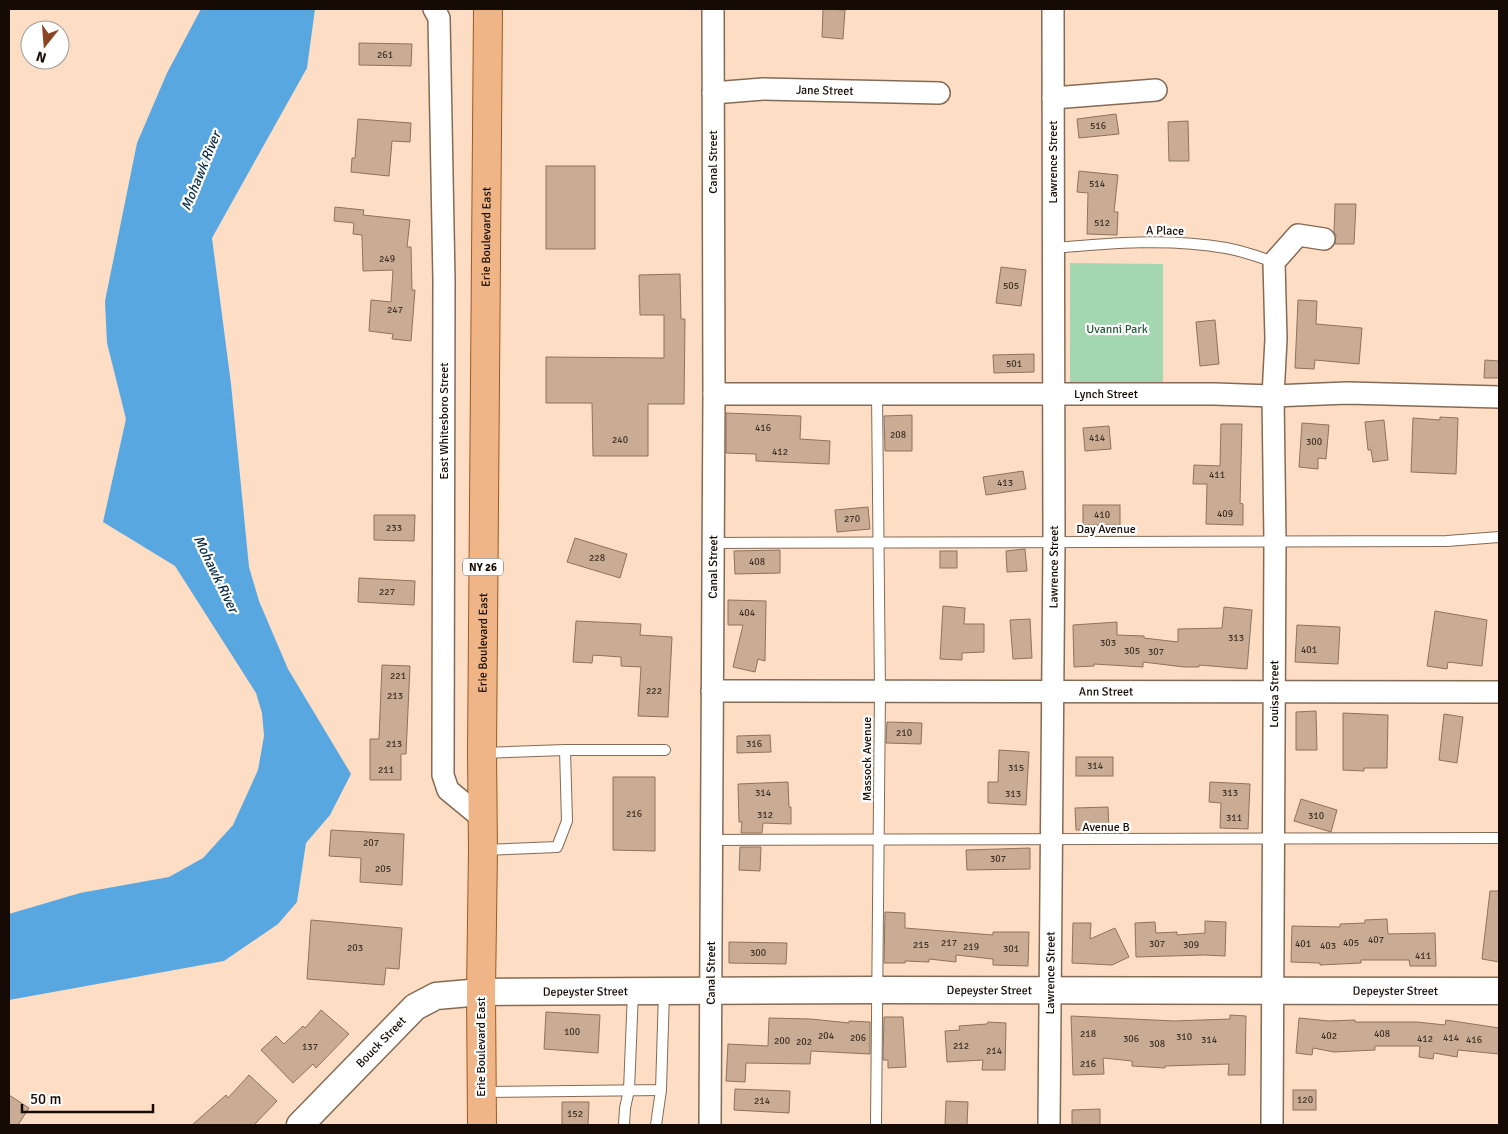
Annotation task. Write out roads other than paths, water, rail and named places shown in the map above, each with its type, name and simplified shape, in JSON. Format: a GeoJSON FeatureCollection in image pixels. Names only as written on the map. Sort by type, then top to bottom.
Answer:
{"type":"FeatureCollection","features":[{"type":"Feature","properties":{"kind":"main road","name":"Erie Boulevard East"},"geometry":{"type":"LineString","coordinates":[[482,1125],[481,992],[484,850],[482,753],[488,9]]}},
{"type":"Feature","properties":{"kind":"street","name":"East Whitesboro Street"},"geometry":{"type":"LineString","coordinates":[[434,9],[438,18],[444,280],[442,774],[448,790],[482,818]]}},
{"type":"Feature","properties":{"kind":"street","name":"Canal Street"},"geometry":{"type":"LineString","coordinates":[[710,1125],[714,394],[713,9]]}},
{"type":"Feature","properties":{"kind":"street","name":"Lawrence Street"},"geometry":{"type":"LineString","coordinates":[[1049,1125],[1054,542],[1053,9]]}},
{"type":"Feature","properties":{"kind":"street","name":"Jane Street"},"geometry":{"type":"LineString","coordinates":[[713,94],[763,89],[939,93]]}},
{"type":"Feature","properties":{"kind":"street"},"geometry":{"type":"LineString","coordinates":[[1053,98],[1156,90]]}},
{"type":"Feature","properties":{"kind":"street"},"geometry":{"type":"LineString","coordinates":[[1274,262],[1298,235],[1324,239]]}},
{"type":"Feature","properties":{"kind":"street","name":"Louisa Street"},"geometry":{"type":"LineString","coordinates":[[1272,1125],[1275,692],[1273,396],[1276,339],[1274,262]]}},
{"type":"Feature","properties":{"kind":"street","name":"Lynch Street"},"geometry":{"type":"LineString","coordinates":[[714,394],[1216,394],[1273,396],[1347,393],[1499,397]]}},
{"type":"Feature","properties":{"kind":"street","name":"Ann Street"},"geometry":{"type":"LineString","coordinates":[[712,691],[1499,692]]}},
{"type":"Feature","properties":{"kind":"street","name":"Depeyster Street"},"geometry":{"type":"LineString","coordinates":[[481,992],[877,990],[1499,991]]}},
{"type":"Feature","properties":{"kind":"street","name":"Bouck Street"},"geometry":{"type":"LineString","coordinates":[[300,1125],[415,1007],[436,996],[481,992]]}},
{"type":"Feature","properties":{"kind":"lane","name":"A Place"},"geometry":{"type":"LineString","coordinates":[[1053,248],[1118,242],[1182,243],[1228,248],[1274,262]]}},
{"type":"Feature","properties":{"kind":"lane","name":"Massock Avenue"},"geometry":{"type":"LineString","coordinates":[[876,1125],[880,691],[877,393]]}},
{"type":"Feature","properties":{"kind":"lane","name":"Day Avenue"},"geometry":{"type":"LineString","coordinates":[[713,543],[1447,541],[1499,537]]}},
{"type":"Feature","properties":{"kind":"lane"},"geometry":{"type":"LineString","coordinates":[[484,850],[557,847],[567,821],[565,750]]}},
{"type":"Feature","properties":{"kind":"lane"},"geometry":{"type":"LineString","coordinates":[[482,753],[565,750],[664,750]]}},
{"type":"Feature","properties":{"kind":"lane","name":"Avenue B"},"geometry":{"type":"LineString","coordinates":[[712,840],[1499,838]]}},
{"type":"Feature","properties":{"kind":"lane"},"geometry":{"type":"LineString","coordinates":[[624,1125],[629,1090],[633,991]]}},
{"type":"Feature","properties":{"kind":"lane"},"geometry":{"type":"LineString","coordinates":[[656,1125],[661,1090],[664,991]]}},
{"type":"Feature","properties":{"kind":"lane"},"geometry":{"type":"LineString","coordinates":[[482,1092],[661,1090]]}},
{"type":"Feature","properties":{"kind":"water","name":"Mohawk River"},"geometry":{"type":"Polygon","coordinates":[[[201,9],[315,9],[307,68],[212,238],[231,384],[249,567],[259,601],[288,669],[351,774],[330,815],[306,843],[297,902],[278,924],[224,961],[9,1000],[9,914],[80,893],[169,877],[203,858],[233,825],[258,770],[264,736],[262,713],[256,693],[175,566],[103,522],[126,419],[107,343],[105,301],[137,143],[167,73],[201,9]]]}},
{"type":"Feature","properties":{"kind":"park label","name":"Uvanni Park"},"geometry":{"type":"Point","coordinates":[1117,329]}}]}
